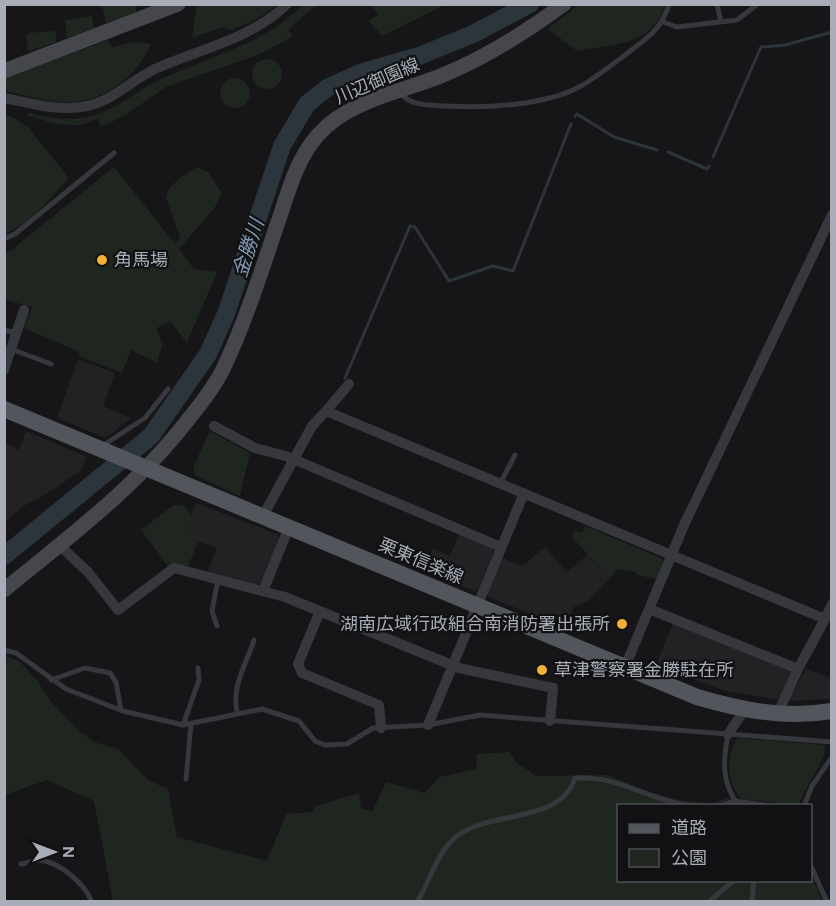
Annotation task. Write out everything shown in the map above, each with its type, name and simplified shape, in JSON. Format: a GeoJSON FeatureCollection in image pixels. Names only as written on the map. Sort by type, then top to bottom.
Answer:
{"type":"FeatureCollection","features":[{"type":"Feature","properties":{"kind":"main road"},"geometry":{"type":"LineString","coordinates":[[4,71],[178,4]]}},
{"type":"Feature","properties":{"kind":"main road","name":"川辺御園線"},"geometry":{"type":"LineString","coordinates":[[4,590],[60,546],[142,466],[201,403],[224,368],[242,326],[290,184],[303,155],[318,135],[337,118],[370,101],[444,75],[489,53],[522,35],[564,4]]}},
{"type":"Feature","properties":{"kind":"main road","name":"栗東信楽線"},"geometry":{"type":"LineString","coordinates":[[4,409],[697,697],[744,711],[778,713],[831,711]]}},
{"type":"Feature","properties":{"kind":"street"},"geometry":{"type":"LineString","coordinates":[[4,98],[62,108],[88,106],[155,69],[249,31],[287,4]]}},
{"type":"Feature","properties":{"kind":"street"},"geometry":{"type":"LineString","coordinates":[[625,667],[671,555],[831,215]]}},
{"type":"Feature","properties":{"kind":"street"},"geometry":{"type":"LineString","coordinates":[[4,370],[24,310]]}},
{"type":"Feature","properties":{"kind":"street"},"geometry":{"type":"LineString","coordinates":[[263,516],[312,426],[349,384]]}},
{"type":"Feature","properties":{"kind":"street"},"geometry":{"type":"LineString","coordinates":[[326,411],[825,619]]}},
{"type":"Feature","properties":{"kind":"street"},"geometry":{"type":"LineString","coordinates":[[214,426],[255,448],[293,461],[501,547]]}},
{"type":"Feature","properties":{"kind":"street"},"geometry":{"type":"LineString","coordinates":[[428,725],[524,493]]}},
{"type":"Feature","properties":{"kind":"street"},"geometry":{"type":"LineString","coordinates":[[262,591],[289,527]]}},
{"type":"Feature","properties":{"kind":"street"},"geometry":{"type":"LineString","coordinates":[[60,546],[88,572],[118,610],[174,568],[262,591],[320,611],[451,665],[553,688],[550,721]]}},
{"type":"Feature","properties":{"kind":"street"},"geometry":{"type":"LineString","coordinates":[[778,713],[831,604]]}},
{"type":"Feature","properties":{"kind":"street"},"geometry":{"type":"LineString","coordinates":[[649,609],[798,669]]}},
{"type":"Feature","properties":{"kind":"street"},"geometry":{"type":"LineString","coordinates":[[320,611],[298,664],[302,673],[379,705],[381,728]]}},
{"type":"Feature","properties":{"kind":"street"},"geometry":{"type":"LineString","coordinates":[[728,734],[744,711]]}},
{"type":"Feature","properties":{"kind":"lane"},"geometry":{"type":"LineString","coordinates":[[399,91],[404,98],[421,104],[484,108],[527,103],[578,88],[651,36],[663,22],[669,4]]}},
{"type":"Feature","properties":{"kind":"lane"},"geometry":{"type":"LineString","coordinates":[[717,4],[721,22]]}},
{"type":"Feature","properties":{"kind":"lane"},"geometry":{"type":"LineString","coordinates":[[663,22],[677,27],[737,21],[758,4]]}},
{"type":"Feature","properties":{"kind":"lane"},"geometry":{"type":"LineString","coordinates":[[4,239],[15,234],[114,153]]}},
{"type":"Feature","properties":{"kind":"lane"},"geometry":{"type":"LineString","coordinates":[[4,330],[16,333]]}},
{"type":"Feature","properties":{"kind":"lane"},"geometry":{"type":"LineString","coordinates":[[11,349],[51,364]]}},
{"type":"Feature","properties":{"kind":"lane"},"geometry":{"type":"LineString","coordinates":[[104,450],[145,418],[168,389]]}},
{"type":"Feature","properties":{"kind":"lane"},"geometry":{"type":"LineString","coordinates":[[500,484],[515,455]]}},
{"type":"Feature","properties":{"kind":"lane"},"geometry":{"type":"LineString","coordinates":[[218,580],[212,611],[218,626]]}},
{"type":"Feature","properties":{"kind":"lane"},"geometry":{"type":"LineString","coordinates":[[237,712],[237,691],[242,668],[254,640]]}},
{"type":"Feature","properties":{"kind":"lane"},"geometry":{"type":"LineString","coordinates":[[4,650],[16,653],[51,680],[86,699],[121,710],[183,725],[209,721],[237,712],[262,709],[275,711],[298,721],[315,741],[325,745],[347,744],[373,728],[428,725],[480,715],[831,742]]}},
{"type":"Feature","properties":{"kind":"lane"},"geometry":{"type":"LineString","coordinates":[[51,680],[85,668],[110,673],[116,682],[121,710]]}},
{"type":"Feature","properties":{"kind":"lane"},"geometry":{"type":"LineString","coordinates":[[183,725],[199,680],[198,668]]}},
{"type":"Feature","properties":{"kind":"lane"},"geometry":{"type":"LineString","coordinates":[[186,779],[190,724]]}},
{"type":"Feature","properties":{"kind":"lane"},"geometry":{"type":"LineString","coordinates":[[728,734],[724,754],[724,775],[727,788],[737,803]]}},
{"type":"Feature","properties":{"kind":"lane"},"geometry":{"type":"LineString","coordinates":[[805,804],[812,786],[831,757]]}},
{"type":"Feature","properties":{"kind":"lane"},"geometry":{"type":"LineString","coordinates":[[417,902],[428,884],[438,856],[464,831],[557,802],[571,793],[575,778],[609,779],[648,795],[682,804]]}},
{"type":"Feature","properties":{"kind":"lane"},"geometry":{"type":"LineString","coordinates":[[21,864],[40,860],[66,870],[88,893],[92,902]]}},
{"type":"Feature","properties":{"kind":"lane"},"geometry":{"type":"LineString","coordinates":[[812,868],[827,902]]}},
{"type":"Feature","properties":{"kind":"lane"},"geometry":{"type":"LineString","coordinates":[[709,902],[732,882]]}},
{"type":"Feature","properties":{"kind":"lane"},"geometry":{"type":"LineString","coordinates":[[752,902],[754,882]]}},
{"type":"Feature","properties":{"kind":"shaded area"},"geometry":{"type":"Polygon","coordinates":[[[78,359],[115,373],[103,406],[131,418],[106,438],[57,418],[78,359]]]}},
{"type":"Feature","properties":{"kind":"shaded area"},"geometry":{"type":"Polygon","coordinates":[[[26,431],[87,457],[82,469],[53,490],[22,507],[5,522],[5,443],[19,450],[26,431]]]}},
{"type":"Feature","properties":{"kind":"shaded area"},"geometry":{"type":"Polygon","coordinates":[[[196,503],[277,534],[279,539],[261,583],[257,585],[207,572],[217,548],[192,539],[190,517],[196,503]]]}},
{"type":"Feature","properties":{"kind":"shaded area"},"geometry":{"type":"Polygon","coordinates":[[[459,534],[492,548],[494,552],[478,589],[474,591],[424,569],[433,549],[450,556],[459,534]]]}},
{"type":"Feature","properties":{"kind":"shaded area"},"geometry":{"type":"Polygon","coordinates":[[[545,547],[567,572],[587,555],[609,579],[588,601],[574,607],[564,628],[489,597],[487,592],[502,558],[522,566],[545,547]]]}},
{"type":"Feature","properties":{"kind":"shaded area"},"geometry":{"type":"Polygon","coordinates":[[[673,623],[793,673],[780,700],[725,691],[656,665],[673,623]]]}},
{"type":"Feature","properties":{"kind":"shaded area"},"geometry":{"type":"Polygon","coordinates":[[[806,669],[831,678],[831,699],[788,701],[806,669]]]}},
{"type":"Feature","properties":{"kind":"green space"},"geometry":{"type":"Polygon","coordinates":[[[197,4],[277,5],[257,19],[231,30],[223,27],[192,38],[197,4]]]}},
{"type":"Feature","properties":{"kind":"green space"},"geometry":{"type":"Polygon","coordinates":[[[102,5],[136,5],[136,12],[106,23],[102,5]]]}},
{"type":"Feature","properties":{"kind":"green space"},"geometry":{"type":"Polygon","coordinates":[[[303,5],[316,5],[288,30],[293,35],[290,38],[260,54],[166,87],[124,116],[101,127],[97,118],[81,124],[63,125],[28,116],[29,113],[73,119],[98,114],[161,79],[236,48],[271,30],[303,5]]]}},
{"type":"Feature","properties":{"kind":"green space"},"geometry":{"type":"Polygon","coordinates":[[[370,5],[444,5],[382,36],[369,21],[379,14],[370,5]]]}},
{"type":"Feature","properties":{"kind":"green space"},"geometry":{"type":"Polygon","coordinates":[[[578,5],[665,5],[659,19],[641,36],[618,44],[577,51],[548,29],[578,5]]]}},
{"type":"Feature","properties":{"kind":"green space"},"geometry":{"type":"Polygon","coordinates":[[[92,16],[94,28],[67,38],[65,20],[92,16]]]}},
{"type":"Feature","properties":{"kind":"green space"},"geometry":{"type":"Polygon","coordinates":[[[53,31],[56,33],[56,42],[28,51],[26,37],[28,33],[53,31]]]}},
{"type":"Feature","properties":{"kind":"green space"},"geometry":{"type":"Polygon","coordinates":[[[108,40],[112,47],[135,42],[151,44],[145,56],[127,78],[104,94],[78,102],[64,102],[5,91],[5,78],[108,40]]]}},
{"type":"Feature","properties":{"kind":"green space"},"geometry":{"type":"Polygon","coordinates":[[[267,59],[278,63],[282,74],[278,85],[267,89],[256,85],[252,74],[256,63],[267,59]]]}},
{"type":"Feature","properties":{"kind":"green space"},"geometry":{"type":"Polygon","coordinates":[[[235,78],[246,82],[250,93],[246,104],[235,108],[224,104],[220,93],[224,82],[235,78]]]}},
{"type":"Feature","properties":{"kind":"green space"},"geometry":{"type":"Polygon","coordinates":[[[5,113],[28,127],[69,178],[31,217],[5,234],[5,113]]]}},
{"type":"Feature","properties":{"kind":"green space","name":"角馬場"},"geometry":{"type":"Polygon","coordinates":[[[114,167],[175,244],[180,237],[166,198],[169,188],[197,167],[208,172],[222,193],[215,207],[179,249],[194,269],[217,272],[187,343],[170,321],[157,328],[162,345],[157,363],[131,350],[122,373],[78,356],[79,352],[24,328],[32,307],[5,300],[4,252],[10,251],[114,167]]]}},
{"type":"Feature","properties":{"kind":"green space"},"geometry":{"type":"Polygon","coordinates":[[[210,431],[250,453],[240,496],[194,475],[194,465],[210,431]]]}},
{"type":"Feature","properties":{"kind":"green space"},"geometry":{"type":"Polygon","coordinates":[[[174,505],[182,505],[190,513],[192,538],[198,541],[188,567],[168,566],[141,530],[174,505]]]}},
{"type":"Feature","properties":{"kind":"green space"},"geometry":{"type":"Polygon","coordinates":[[[585,526],[661,558],[663,562],[656,579],[618,569],[609,579],[572,537],[575,531],[582,533],[585,526]]]}},
{"type":"Feature","properties":{"kind":"green space"},"geometry":{"type":"Polygon","coordinates":[[[4,656],[19,661],[36,679],[52,703],[79,731],[94,742],[118,749],[148,780],[168,789],[177,837],[267,861],[286,814],[312,812],[316,806],[359,793],[361,808],[372,812],[386,782],[425,793],[439,777],[476,769],[477,754],[509,752],[516,762],[536,776],[609,775],[648,792],[679,800],[711,804],[617,804],[617,882],[812,882],[812,876],[822,901],[113,901],[94,801],[47,780],[5,795],[4,656]]]}},
{"type":"Feature","properties":{"kind":"green space"},"geometry":{"type":"Polygon","coordinates":[[[737,738],[825,745],[825,751],[799,804],[789,804],[741,799],[730,777],[729,762],[737,738]]]}},
{"type":"Feature","properties":{"kind":"green space"},"geometry":{"type":"Polygon","coordinates":[[[728,798],[735,804],[711,804],[728,798]]]}},
{"type":"Feature","properties":{"kind":"waterway","name":"金勝川"},"geometry":{"type":"LineString","coordinates":[[4,556],[151,436],[208,354],[226,314],[282,146],[307,104],[327,88],[360,73],[419,56],[473,34],[530,4]]}},
{"type":"Feature","properties":{"kind":"waterway"},"geometry":{"type":"LineString","coordinates":[[713,157],[761,47],[785,45],[832,32]]}},
{"type":"Feature","properties":{"kind":"waterway"},"geometry":{"type":"LineString","coordinates":[[575,116],[577,114],[614,137],[657,150]]}},
{"type":"Feature","properties":{"kind":"waterway"},"geometry":{"type":"LineString","coordinates":[[345,378],[410,226],[415,227],[449,281],[493,266],[513,271],[571,124]]}},
{"type":"Feature","properties":{"kind":"waterway"},"geometry":{"type":"LineString","coordinates":[[668,152],[707,169],[709,166]]}},
{"type":"Feature","properties":{"kind":"place","name":"角馬場"},"geometry":{"type":"Point","coordinates":[102,260]}},
{"type":"Feature","properties":{"kind":"place","name":"湖南広域行政組合南消防署出張所"},"geometry":{"type":"Point","coordinates":[622,624]}},
{"type":"Feature","properties":{"kind":"place","name":"草津警察署金勝駐在所"},"geometry":{"type":"Point","coordinates":[542,670]}}]}
